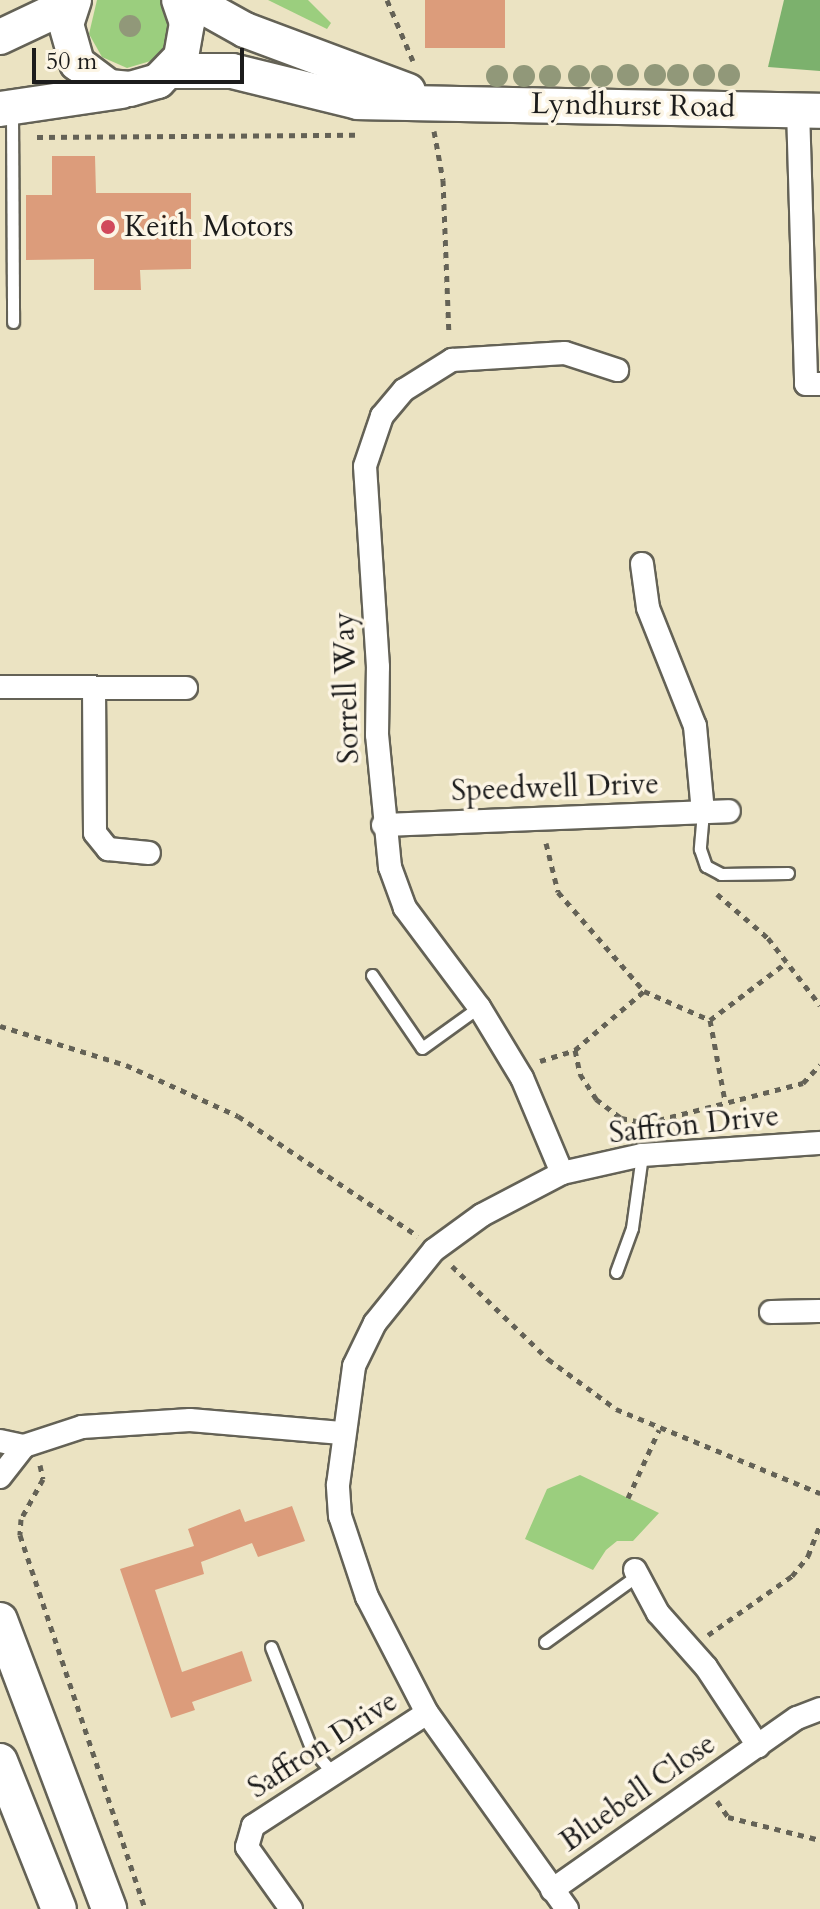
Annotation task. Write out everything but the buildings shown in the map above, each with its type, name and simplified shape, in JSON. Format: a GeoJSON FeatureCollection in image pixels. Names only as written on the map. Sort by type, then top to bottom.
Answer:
{"type":"FeatureCollection","features":[{"type":"Feature","properties":{"kind":"main road"},"geometry":{"type":"LineString","coordinates":[[6,109],[130,89],[170,71],[186,40],[179,0]]}},
{"type":"Feature","properties":{"kind":"main road","name":"Lyndhurst Road"},"geometry":{"type":"LineString","coordinates":[[191,0],[245,30],[312,57],[446,102]]}},
{"type":"Feature","properties":{"kind":"main road"},"geometry":{"type":"LineString","coordinates":[[73,2],[66,24],[77,63],[109,87],[130,89]]}},
{"type":"Feature","properties":{"kind":"main road"},"geometry":{"type":"LineString","coordinates":[[0,37],[73,2]]}},
{"type":"Feature","properties":{"kind":"main road","name":"Lyndhurst Road"},"geometry":{"type":"LineString","coordinates":[[170,71],[232,71],[358,102],[809,110]]}},
{"type":"Feature","properties":{"kind":"main road"},"geometry":{"type":"LineString","coordinates":[[0,1620],[109,1909]]}},
{"type":"Feature","properties":{"kind":"main road"},"geometry":{"type":"LineString","coordinates":[[0,1761],[59,1909]]}},
{"type":"Feature","properties":{"kind":"street"},"geometry":{"type":"LineString","coordinates":[[809,110],[806,384],[820,384]]}},
{"type":"Feature","properties":{"kind":"street","name":"Sorrell Way"},"geometry":{"type":"LineString","coordinates":[[562,1173],[516,1069],[479,1007],[405,908],[383,825],[365,466],[382,416],[404,390],[452,360],[565,353],[617,370]]}},
{"type":"Feature","properties":{"kind":"street"},"geometry":{"type":"LineString","coordinates":[[642,564],[648,608],[695,726],[703,812]]}},
{"type":"Feature","properties":{"kind":"street"},"geometry":{"type":"LineString","coordinates":[[0,687],[186,688]]}},
{"type":"Feature","properties":{"kind":"street"},"geometry":{"type":"LineString","coordinates":[[94,688],[95,833],[108,849],[149,853]]}},
{"type":"Feature","properties":{"kind":"street","name":"Speedwell Drive"},"geometry":{"type":"LineString","coordinates":[[383,825],[729,811]]}},
{"type":"Feature","properties":{"kind":"street","name":"Saffron Drive"},"geometry":{"type":"LineString","coordinates":[[567,1909],[427,1713],[387,1639],[350,1552],[338,1485],[341,1433],[354,1366],[375,1323],[434,1250],[482,1215],[562,1173],[642,1155],[820,1143]]}},
{"type":"Feature","properties":{"kind":"street"},"geometry":{"type":"LineString","coordinates":[[771,1312],[820,1311]]}},
{"type":"Feature","properties":{"kind":"street"},"geometry":{"type":"LineString","coordinates":[[0,1441],[27,1445],[82,1427],[190,1420],[341,1433]]}},
{"type":"Feature","properties":{"kind":"street"},"geometry":{"type":"LineString","coordinates":[[0,1477],[27,1445]]}},
{"type":"Feature","properties":{"kind":"street","name":"Bluebell Close"},"geometry":{"type":"LineString","coordinates":[[636,1572],[658,1613],[689,1648],[758,1746]]}},
{"type":"Feature","properties":{"kind":"street","name":"Bluebell Close"},"geometry":{"type":"LineString","coordinates":[[552,1890],[758,1746],[820,1709]]}},
{"type":"Feature","properties":{"kind":"street","name":"Saffron Drive"},"geometry":{"type":"LineString","coordinates":[[291,1909],[247,1847],[253,1826],[427,1713]]}},
{"type":"Feature","properties":{"kind":"lane"},"geometry":{"type":"LineString","coordinates":[[6,109],[13,322]]}},
{"type":"Feature","properties":{"kind":"lane"},"geometry":{"type":"LineString","coordinates":[[703,812],[700,849],[706,866],[721,874],[788,873]]}},
{"type":"Feature","properties":{"kind":"lane"},"geometry":{"type":"LineString","coordinates":[[372,975],[422,1048],[479,1007]]}},
{"type":"Feature","properties":{"kind":"lane"},"geometry":{"type":"LineString","coordinates":[[616,1272],[632,1228],[642,1155]]}},
{"type":"Feature","properties":{"kind":"lane"},"geometry":{"type":"LineString","coordinates":[[545,1642],[636,1572]]}},
{"type":"Feature","properties":{"kind":"lane"},"geometry":{"type":"LineString","coordinates":[[271,1647],[311,1748],[334,1774]]}},
{"type":"Feature","properties":{"kind":"path"},"geometry":{"type":"LineString","coordinates":[[387,0],[414,65]]}},
{"type":"Feature","properties":{"kind":"path"},"geometry":{"type":"LineString","coordinates":[[446,102],[433,134],[443,180],[452,360]]}},
{"type":"Feature","properties":{"kind":"path"},"geometry":{"type":"LineString","coordinates":[[540,818],[558,892],[644,991],[710,1020]]}},
{"type":"Feature","properties":{"kind":"path"},"geometry":{"type":"LineString","coordinates":[[714,892],[768,938],[820,1005]]}},
{"type":"Feature","properties":{"kind":"path"},"geometry":{"type":"LineString","coordinates":[[710,1020],[787,962]]}},
{"type":"Feature","properties":{"kind":"path"},"geometry":{"type":"LineString","coordinates":[[516,1069],[575,1050],[644,991]]}},
{"type":"Feature","properties":{"kind":"path"},"geometry":{"type":"LineString","coordinates":[[710,1020],[725,1101]]}},
{"type":"Feature","properties":{"kind":"path"},"geometry":{"type":"LineString","coordinates":[[0,1026],[126,1065],[238,1116],[434,1250],[548,1359],[616,1409],[659,1430],[820,1493]]}},
{"type":"Feature","properties":{"kind":"path"},"geometry":{"type":"LineString","coordinates":[[575,1050],[580,1074],[596,1099],[621,1118],[647,1123],[803,1083],[820,1065]]}},
{"type":"Feature","properties":{"kind":"path"},"geometry":{"type":"LineString","coordinates":[[628,1498],[659,1430]]}},
{"type":"Feature","properties":{"kind":"path"},"geometry":{"type":"LineString","coordinates":[[27,1445],[43,1479],[21,1519],[20,1535],[145,1909]]}},
{"type":"Feature","properties":{"kind":"path"},"geometry":{"type":"LineString","coordinates":[[689,1648],[792,1576],[808,1556],[820,1524]]}},
{"type":"Feature","properties":{"kind":"path"},"geometry":{"type":"LineString","coordinates":[[705,1783],[728,1817],[820,1840]]}},
{"type":"Feature","properties":{"kind":"green space"},"geometry":{"type":"Polygon","coordinates":[[[97,0],[162,0],[171,22],[164,50],[154,60],[127,68],[102,57],[89,34],[97,0]]]}},
{"type":"Feature","properties":{"kind":"green space"},"geometry":{"type":"Polygon","coordinates":[[[268,0],[308,0],[331,23],[327,29],[268,0]]]}},
{"type":"Feature","properties":{"kind":"green space"},"geometry":{"type":"Polygon","coordinates":[[[784,0],[820,0],[820,71],[768,67],[784,0]]]}},
{"type":"Feature","properties":{"kind":"green space"},"geometry":{"type":"Polygon","coordinates":[[[580,1475],[659,1513],[633,1541],[617,1541],[606,1550],[593,1570],[525,1539],[547,1489],[580,1475]]]}},
{"type":"Feature","properties":{"kind":"place","name":"Keith Motors"},"geometry":{"type":"Point","coordinates":[108,227]}}]}
